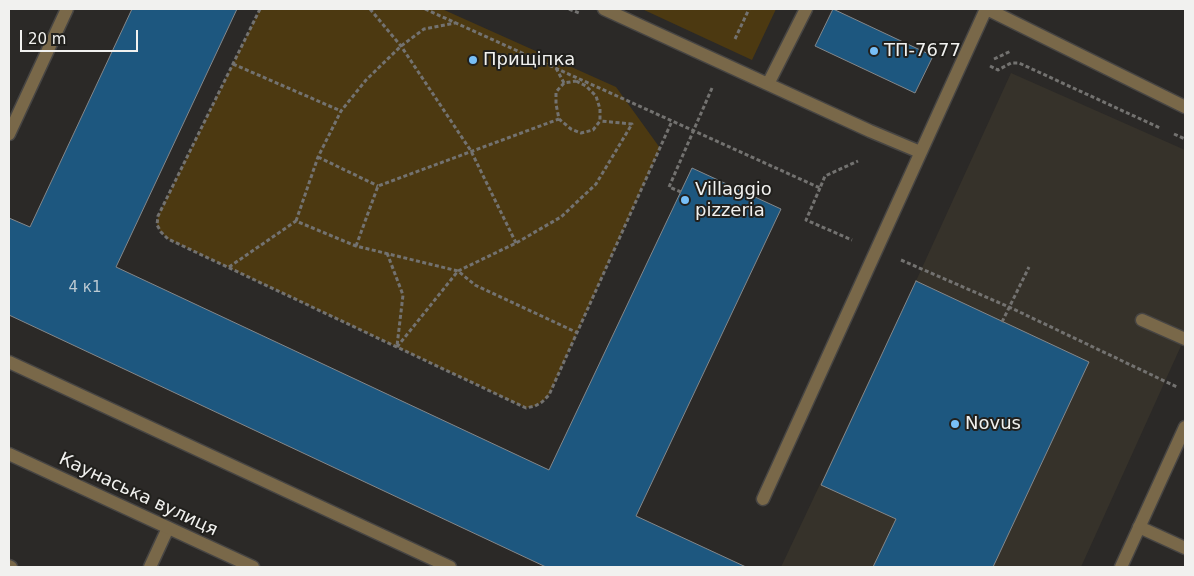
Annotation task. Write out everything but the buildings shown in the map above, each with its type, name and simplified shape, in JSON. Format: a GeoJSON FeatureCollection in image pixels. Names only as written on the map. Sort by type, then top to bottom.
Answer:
{"type":"FeatureCollection","features":[{"type":"Feature","properties":{"kind":"street"},"geometry":{"type":"LineString","coordinates":[[9,134],[67,9]]}},
{"type":"Feature","properties":{"kind":"street"},"geometry":{"type":"LineString","coordinates":[[604,9],[920,152]]}},
{"type":"Feature","properties":{"kind":"street"},"geometry":{"type":"LineString","coordinates":[[768,84],[806,9]]}},
{"type":"Feature","properties":{"kind":"street"},"geometry":{"type":"LineString","coordinates":[[763,499],[987,9],[1185,107]]}},
{"type":"Feature","properties":{"kind":"street"},"geometry":{"type":"LineString","coordinates":[[1142,320],[1185,339]]}},
{"type":"Feature","properties":{"kind":"street"},"geometry":{"type":"LineString","coordinates":[[9,362],[450,567]]}},
{"type":"Feature","properties":{"kind":"street"},"geometry":{"type":"LineString","coordinates":[[1121,567],[1185,428]]}},
{"type":"Feature","properties":{"kind":"street","name":"Каунаська вулиця"},"geometry":{"type":"LineString","coordinates":[[9,454],[253,567]]}},
{"type":"Feature","properties":{"kind":"street"},"geometry":{"type":"LineString","coordinates":[[1139,527],[1185,548]]}},
{"type":"Feature","properties":{"kind":"street"},"geometry":{"type":"LineString","coordinates":[[150,567],[168,528]]}},
{"type":"Feature","properties":{"kind":"path"},"geometry":{"type":"LineString","coordinates":[[260,9],[158,216],[157,225],[161,232],[168,239],[526,408],[535,406],[550,395],[672,121]]}},
{"type":"Feature","properties":{"kind":"path"},"geometry":{"type":"LineString","coordinates":[[370,9],[401,46],[471,151],[516,243]]}},
{"type":"Feature","properties":{"kind":"path"},"geometry":{"type":"LineString","coordinates":[[425,9],[820,188]]}},
{"type":"Feature","properties":{"kind":"path"},"geometry":{"type":"LineString","coordinates":[[569,9],[587,17]]}},
{"type":"Feature","properties":{"kind":"path"},"geometry":{"type":"LineString","coordinates":[[228,268],[296,221],[318,158],[341,111],[366,80],[401,46],[424,30],[456,22]]}},
{"type":"Feature","properties":{"kind":"path"},"geometry":{"type":"LineString","coordinates":[[984,69],[995,58],[1011,51],[1019,50]]}},
{"type":"Feature","properties":{"kind":"path"},"geometry":{"type":"LineString","coordinates":[[988,65],[998,70],[1011,63],[1019,63],[1164,129]]}},
{"type":"Feature","properties":{"kind":"path"},"geometry":{"type":"LineString","coordinates":[[233,64],[341,111]]}},
{"type":"Feature","properties":{"kind":"path"},"geometry":{"type":"LineString","coordinates":[[556,68],[564,82]]}},
{"type":"Feature","properties":{"kind":"path"},"geometry":{"type":"LineString","coordinates":[[576,81],[586,86],[596,96],[600,109],[600,121],[593,130],[581,133],[571,128],[559,118],[556,92],[564,82],[576,81]]}},
{"type":"Feature","properties":{"kind":"path"},"geometry":{"type":"LineString","coordinates":[[318,158],[378,186],[559,118]]}},
{"type":"Feature","properties":{"kind":"path"},"geometry":{"type":"LineString","coordinates":[[396,346],[458,270],[516,243],[561,217],[596,184],[632,124],[600,121]]}},
{"type":"Feature","properties":{"kind":"path"},"geometry":{"type":"LineString","coordinates":[[681,192],[668,187],[693,130]]}},
{"type":"Feature","properties":{"kind":"path"},"geometry":{"type":"LineString","coordinates":[[1172,133],[1185,139]]}},
{"type":"Feature","properties":{"kind":"path"},"geometry":{"type":"LineString","coordinates":[[852,240],[806,220],[825,176],[858,161]]}},
{"type":"Feature","properties":{"kind":"path"},"geometry":{"type":"LineString","coordinates":[[356,246],[378,186]]}},
{"type":"Feature","properties":{"kind":"path"},"geometry":{"type":"LineString","coordinates":[[296,221],[356,246],[458,270],[475,285],[578,333]]}},
{"type":"Feature","properties":{"kind":"path"},"geometry":{"type":"LineString","coordinates":[[386,253],[403,295],[396,346]]}},
{"type":"Feature","properties":{"kind":"path"},"geometry":{"type":"LineString","coordinates":[[899,259],[1009,307],[1177,387]]}},
{"type":"Feature","properties":{"kind":"path"},"geometry":{"type":"LineString","coordinates":[[1002,322],[1029,267]]}},
{"type":"Feature","properties":{"kind":"shaded area"},"geometry":{"type":"Polygon","coordinates":[[[260,9],[442,9],[616,87],[660,148],[549,395],[542,402],[526,408],[168,239],[161,232],[157,225],[158,216],[260,9]]]}},
{"type":"Feature","properties":{"kind":"shaded area"},"geometry":{"type":"Polygon","coordinates":[[[642,9],[776,9],[752,60],[642,9]]]}},
{"type":"Feature","properties":{"kind":"shaded area"},"geometry":{"type":"Polygon","coordinates":[[[1011,73],[1185,150],[1185,337],[1081,567],[781,567],[916,281],[1011,73]]]}},
{"type":"Feature","properties":{"kind":"place","name":"ТП-7677"},"geometry":{"type":"Point","coordinates":[874,51]}},
{"type":"Feature","properties":{"kind":"place","name":"Прищіпка"},"geometry":{"type":"Point","coordinates":[473,60]}},
{"type":"Feature","properties":{"kind":"place","name":"Villaggio pizzeria"},"geometry":{"type":"Point","coordinates":[685,200]}},
{"type":"Feature","properties":{"kind":"place","name":"Novus"},"geometry":{"type":"Point","coordinates":[955,424]}}]}
